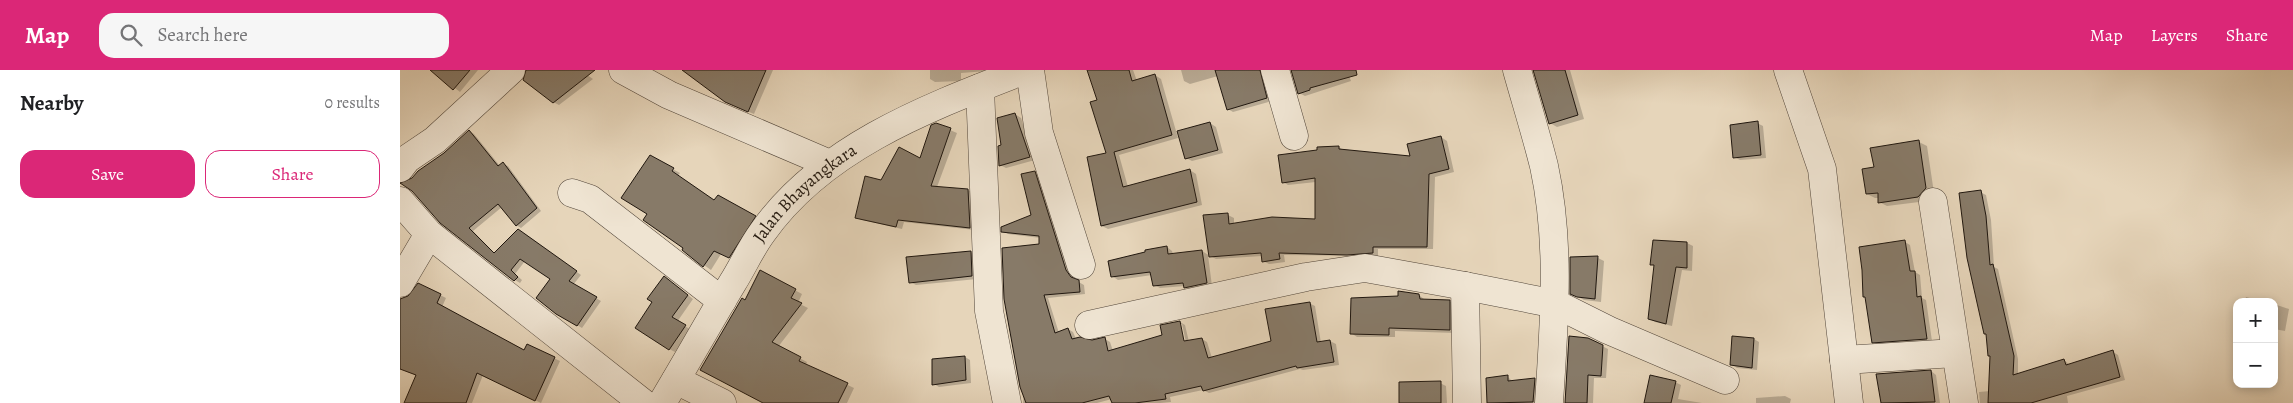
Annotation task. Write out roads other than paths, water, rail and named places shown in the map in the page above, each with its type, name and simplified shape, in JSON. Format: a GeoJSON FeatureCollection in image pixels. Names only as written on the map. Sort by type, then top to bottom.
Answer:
{"type":"FeatureCollection","features":[{"type":"Feature","properties":{"kind":"street"},"geometry":{"type":"LineString","coordinates":[[400,168],[408,159],[442,134],[511,70]]}},
{"type":"Feature","properties":{"kind":"street"},"geometry":{"type":"LineString","coordinates":[[623,70],[678,99],[830,164]]}},
{"type":"Feature","properties":{"kind":"street","name":"Jalan Bhayangkara"},"geometry":{"type":"LineString","coordinates":[[662,403],[762,233],[788,202],[830,164],[879,133],[1025,70]]}},
{"type":"Feature","properties":{"kind":"street"},"geometry":{"type":"LineString","coordinates":[[1030,70],[1039,133],[1081,265]]}},
{"type":"Feature","properties":{"kind":"street"},"geometry":{"type":"LineString","coordinates":[[1275,70],[1294,136]]}},
{"type":"Feature","properties":{"kind":"street"},"geometry":{"type":"LineString","coordinates":[[1517,70],[1544,167],[1553,231],[1556,304],[1550,403]]}},
{"type":"Feature","properties":{"kind":"street"},"geometry":{"type":"LineString","coordinates":[[1788,70],[1822,169],[1849,403]]}},
{"type":"Feature","properties":{"kind":"street"},"geometry":{"type":"LineString","coordinates":[[980,88],[988,311],[1007,403]]}},
{"type":"Feature","properties":{"kind":"street"},"geometry":{"type":"LineString","coordinates":[[572,193],[590,199],[722,301]]}},
{"type":"Feature","properties":{"kind":"street"},"geometry":{"type":"LineString","coordinates":[[400,201],[428,234],[643,403]]}},
{"type":"Feature","properties":{"kind":"street"},"geometry":{"type":"LineString","coordinates":[[1932,202],[1964,403]]}},
{"type":"Feature","properties":{"kind":"street"},"geometry":{"type":"LineString","coordinates":[[400,282],[428,234]]}},
{"type":"Feature","properties":{"kind":"street"},"geometry":{"type":"LineString","coordinates":[[1089,325],[1306,277],[1365,268],[1556,304],[1608,330],[1725,380]]}},
{"type":"Feature","properties":{"kind":"street"},"geometry":{"type":"LineString","coordinates":[[1465,286],[1467,403]]}},
{"type":"Feature","properties":{"kind":"street"},"geometry":{"type":"LineString","coordinates":[[1844,360],[1955,353]]}},
{"type":"Feature","properties":{"kind":"street"},"geometry":{"type":"LineString","coordinates":[[676,380],[722,403]]}}]}
